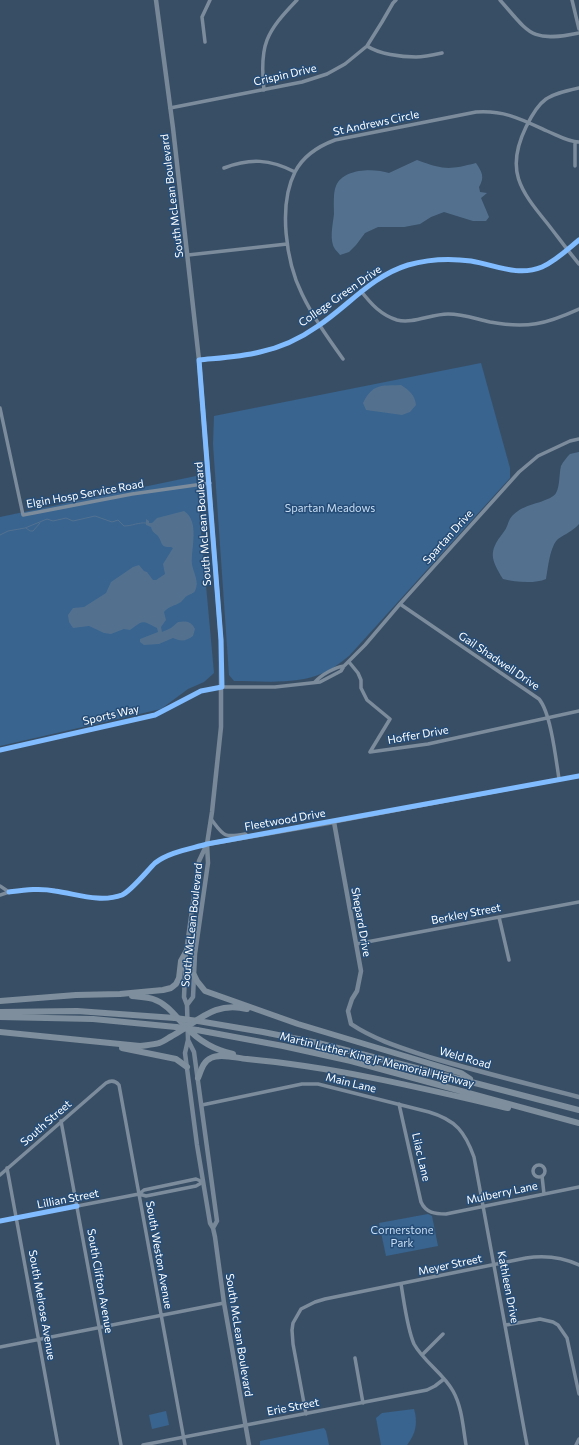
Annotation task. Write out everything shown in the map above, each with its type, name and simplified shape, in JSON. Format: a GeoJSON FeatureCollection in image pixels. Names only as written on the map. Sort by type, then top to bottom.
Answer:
{"type":"FeatureCollection","features":[{"type":"Feature","properties":{"kind":"highway"},"geometry":{"type":"LineString","coordinates":[[0,1002],[76,995],[120,994],[171,988],[179,978],[182,961],[186,952]]}},
{"type":"Feature","properties":{"kind":"highway"},"geometry":{"type":"LineString","coordinates":[[194,975],[205,991],[327,1033],[461,1073],[475,1082]]}},
{"type":"Feature","properties":{"kind":"highway"},"geometry":{"type":"LineString","coordinates":[[120,994],[154,999],[169,1008],[187,1028],[215,1049],[253,1059]]}},
{"type":"Feature","properties":{"kind":"highway"},"geometry":{"type":"LineString","coordinates":[[0,1032],[140,1046],[159,1043],[187,1028],[211,1011],[226,1006],[271,1014]]}},
{"type":"Feature","properties":{"kind":"highway","name":"Martin Luther King Jr Memorial Highway"},"geometry":{"type":"LineString","coordinates":[[0,1012],[77,1011],[175,1018],[264,1032],[318,1043],[475,1082],[579,1110]]}},
{"type":"Feature","properties":{"kind":"highway","name":"Martin Luther King Jr Memorial Highway"},"geometry":{"type":"LineString","coordinates":[[0,1017],[93,1019],[176,1027],[237,1036],[351,1061],[579,1123]]}},
{"type":"Feature","properties":{"kind":"highway"},"geometry":{"type":"LineString","coordinates":[[97,1042],[176,1059],[187,1067]]}},
{"type":"Feature","properties":{"kind":"highway"},"geometry":{"type":"LineString","coordinates":[[198,1078],[206,1061],[210,1058],[219,1056],[253,1059],[379,1080],[526,1112],[548,1115]]}},
{"type":"Feature","properties":{"kind":"main road","name":"South McLean Boulevard"},"geometry":{"type":"LineString","coordinates":[[156,0],[188,255],[199,360],[222,640],[222,727],[207,844],[208,863],[195,954],[193,997],[187,1005]]}},
{"type":"Feature","properties":{"kind":"main road","name":"Fleetwood Drive"},"geometry":{"type":"LineString","coordinates":[[207,844],[334,822]]}},
{"type":"Feature","properties":{"kind":"main road","name":"Shepard Drive"},"geometry":{"type":"LineString","coordinates":[[334,822],[361,972],[357,991],[348,1010],[351,1024]]}},
{"type":"Feature","properties":{"kind":"main road","name":"South McLean Boulevard"},"geometry":{"type":"LineString","coordinates":[[207,844],[199,861],[186,952],[184,997],[187,1005],[188,1040],[185,1053],[203,1182],[210,1223],[213,1228],[224,1303],[249,1445]]}},
{"type":"Feature","properties":{"kind":"main road","name":"Weld Road"},"geometry":{"type":"LineString","coordinates":[[351,1024],[366,1034],[400,1048],[448,1063],[579,1097]]}},
{"type":"Feature","properties":{"kind":"main road","name":"South McLean Boulevard"},"geometry":{"type":"LineString","coordinates":[[188,1040],[194,1052],[202,1105],[217,1221],[213,1228]]}},
{"type":"Feature","properties":{"kind":"street"},"geometry":{"type":"LineString","coordinates":[[205,42],[202,17],[210,0]]}},
{"type":"Feature","properties":{"kind":"street"},"geometry":{"type":"LineString","coordinates":[[264,90],[262,68],[266,43],[273,28],[282,15],[297,0]]}},
{"type":"Feature","properties":{"kind":"street","name":"Crispin Drive"},"geometry":{"type":"LineString","coordinates":[[170,108],[302,82],[327,74],[345,64],[367,46],[396,0]]}},
{"type":"Feature","properties":{"kind":"street"},"geometry":{"type":"LineString","coordinates":[[500,0],[525,28],[535,35],[554,37],[579,33]]}},
{"type":"Feature","properties":{"kind":"street"},"geometry":{"type":"LineString","coordinates":[[572,0],[579,29]]}},
{"type":"Feature","properties":{"kind":"street"},"geometry":{"type":"LineString","coordinates":[[367,46],[373,50],[384,53],[416,57],[442,54]]}},
{"type":"Feature","properties":{"kind":"street"},"geometry":{"type":"LineString","coordinates":[[579,88],[550,96],[542,101],[534,110],[518,144],[516,152],[516,171],[520,184],[528,200],[579,264]]}},
{"type":"Feature","properties":{"kind":"street","name":"St Andrews Circle"},"geometry":{"type":"LineString","coordinates":[[343,359],[309,308],[298,287],[287,244],[287,204],[289,188],[295,172],[304,159],[323,144],[352,135],[476,112],[498,112],[513,116],[577,142]]}},
{"type":"Feature","properties":{"kind":"street"},"geometry":{"type":"LineString","coordinates":[[575,166],[577,142]]}},
{"type":"Feature","properties":{"kind":"street"},"geometry":{"type":"LineString","coordinates":[[224,168],[244,162],[260,161],[282,165],[295,172]]}},
{"type":"Feature","properties":{"kind":"street","name":"College Green Drive"},"geometry":{"type":"LineString","coordinates":[[199,360],[259,353],[280,345],[320,325],[362,291],[380,278],[395,270],[425,261],[439,259],[473,262],[512,271],[534,270],[549,263],[579,240]]}},
{"type":"Feature","properties":{"kind":"street"},"geometry":{"type":"LineString","coordinates":[[188,255],[287,244]]}},
{"type":"Feature","properties":{"kind":"street"},"geometry":{"type":"LineString","coordinates":[[362,291],[381,313],[400,320],[450,314],[515,326],[535,325],[557,319],[579,309]]}},
{"type":"Feature","properties":{"kind":"street","name":"Elgin Hosp Service Road"},"geometry":{"type":"LineString","coordinates":[[0,408],[23,515],[132,494],[210,483]]}},
{"type":"Feature","properties":{"kind":"street","name":"Spartan Drive"},"geometry":{"type":"LineString","coordinates":[[222,687],[275,687],[320,682],[342,671],[344,666],[365,645],[519,472],[538,456],[570,441],[579,439]]}},
{"type":"Feature","properties":{"kind":"street","name":"Gail Shadwell Drive"},"geometry":{"type":"LineString","coordinates":[[400,604],[539,699],[544,704],[560,779]]}},
{"type":"Feature","properties":{"kind":"street","name":"Hoffer Drive"},"geometry":{"type":"LineString","coordinates":[[349,662],[358,673],[364,695],[390,719],[370,752],[428,744],[579,711]]}},
{"type":"Feature","properties":{"kind":"street","name":"Sports Way"},"geometry":{"type":"LineString","coordinates":[[0,750],[155,715],[201,691],[222,687]]}},
{"type":"Feature","properties":{"kind":"street","name":"Fleetwood Drive"},"geometry":{"type":"LineString","coordinates":[[334,822],[579,776]]}},
{"type":"Feature","properties":{"kind":"street"},"geometry":{"type":"LineString","coordinates":[[211,819],[222,834],[226,836],[245,834],[249,837]]}},
{"type":"Feature","properties":{"kind":"street","name":"Fleetwood Drive"},"geometry":{"type":"LineString","coordinates":[[0,895],[9,892],[31,889],[107,899],[123,895],[156,862],[174,853],[207,844]]}},
{"type":"Feature","properties":{"kind":"street"},"geometry":{"type":"LineString","coordinates":[[0,886],[9,892]]}},
{"type":"Feature","properties":{"kind":"street","name":"Berkley Street"},"geometry":{"type":"LineString","coordinates":[[356,944],[579,902]]}},
{"type":"Feature","properties":{"kind":"street"},"geometry":{"type":"LineString","coordinates":[[498,917],[509,960]]}},
{"type":"Feature","properties":{"kind":"street","name":"South Weston Avenue"},"geometry":{"type":"LineString","coordinates":[[104,1084],[109,1081],[113,1081],[117,1083],[120,1088],[185,1445]]}},
{"type":"Feature","properties":{"kind":"street","name":"South Street"},"geometry":{"type":"LineString","coordinates":[[0,1175],[104,1084]]}},
{"type":"Feature","properties":{"kind":"street","name":"Main Lane"},"geometry":{"type":"LineString","coordinates":[[202,1105],[302,1084],[324,1084],[442,1116],[458,1127],[465,1135]]}},
{"type":"Feature","properties":{"kind":"street","name":"Lilac Lane"},"geometry":{"type":"LineString","coordinates":[[400,1104],[421,1202],[430,1211]]}},
{"type":"Feature","properties":{"kind":"street","name":"South Clifton Avenue"},"geometry":{"type":"LineString","coordinates":[[61,1121],[121,1445]]}},
{"type":"Feature","properties":{"kind":"street","name":"Kathleen Drive"},"geometry":{"type":"LineString","coordinates":[[465,1135],[474,1157],[484,1206],[527,1445]]}},
{"type":"Feature","properties":{"kind":"street","name":"South Melrose Avenue"},"geometry":{"type":"LineString","coordinates":[[7,1168],[58,1445]]}},
{"type":"Feature","properties":{"kind":"street"},"geometry":{"type":"LineString","coordinates":[[542,1176],[544,1194]]}},
{"type":"Feature","properties":{"kind":"street","name":"Lillian Street"},"geometry":{"type":"LineString","coordinates":[[139,1194],[144,1190],[196,1179],[203,1182]]}},
{"type":"Feature","properties":{"kind":"street","name":"Lillian Street"},"geometry":{"type":"LineString","coordinates":[[0,1221],[139,1194],[146,1196],[196,1186],[203,1182]]}},
{"type":"Feature","properties":{"kind":"street","name":"Mulberry Lane"},"geometry":{"type":"LineString","coordinates":[[430,1211],[437,1214],[446,1214],[579,1187]]}},
{"type":"Feature","properties":{"kind":"street","name":"Meyer Street"},"geometry":{"type":"LineString","coordinates":[[306,1414],[293,1344],[292,1330],[293,1323],[301,1309],[311,1303],[324,1299],[526,1258],[558,1258],[579,1265]]}},
{"type":"Feature","properties":{"kind":"street"},"geometry":{"type":"LineString","coordinates":[[401,1284],[411,1336],[422,1355],[453,1391],[459,1405],[466,1445]]}},
{"type":"Feature","properties":{"kind":"street"},"geometry":{"type":"LineString","coordinates":[[0,1347],[224,1303]]}},
{"type":"Feature","properties":{"kind":"street"},"geometry":{"type":"LineString","coordinates":[[506,1325],[540,1319],[553,1322],[558,1325],[567,1338],[579,1394]]}},
{"type":"Feature","properties":{"kind":"street"},"geometry":{"type":"LineString","coordinates":[[422,1355],[443,1334]]}},
{"type":"Feature","properties":{"kind":"street"},"geometry":{"type":"LineString","coordinates":[[355,1358],[363,1403]]}},
{"type":"Feature","properties":{"kind":"street","name":"Erie Street"},"geometry":{"type":"LineString","coordinates":[[143,1445],[427,1390],[444,1379]]}},
{"type":"Feature","properties":{"kind":"street"},"geometry":{"type":"LineString","coordinates":[[576,1445],[579,1439]]}},
{"type":"Feature","properties":{"kind":"green space","name":"Spartan Meadows"},"geometry":{"type":"Polygon","coordinates":[[[481,363],[510,468],[510,478],[349,656],[340,663],[330,670],[313,677],[291,681],[234,681],[229,675],[213,444],[214,416],[481,363]]]}},
{"type":"Feature","properties":{"kind":"green space"},"geometry":{"type":"Polygon","coordinates":[[[196,476],[214,673],[204,682],[188,689],[161,709],[0,746],[0,517],[196,476]]]}},
{"type":"Feature","properties":{"kind":"green space","name":"Cornerstone Park"},"geometry":{"type":"Polygon","coordinates":[[[428,1214],[432,1216],[438,1246],[386,1256],[379,1223],[428,1214]]]}},
{"type":"Feature","properties":{"kind":"green space"},"geometry":{"type":"Polygon","coordinates":[[[414,1409],[416,1423],[412,1437],[407,1445],[381,1445],[376,1418],[382,1413],[414,1409]]]}},
{"type":"Feature","properties":{"kind":"green space"},"geometry":{"type":"Polygon","coordinates":[[[166,1411],[169,1425],[152,1429],[149,1415],[166,1411]]]}},
{"type":"Feature","properties":{"kind":"green space"},"geometry":{"type":"Polygon","coordinates":[[[324,1428],[329,1445],[260,1445],[260,1441],[324,1428]]]}},
{"type":"Feature","properties":{"kind":"shaded area"},"geometry":{"type":"Polygon","coordinates":[[[417,160],[434,166],[446,168],[476,163],[482,175],[482,180],[479,187],[480,192],[487,193],[481,198],[489,217],[486,221],[473,221],[444,212],[431,217],[420,224],[404,227],[378,227],[365,233],[349,252],[340,255],[335,249],[332,241],[332,230],[334,192],[340,180],[352,173],[367,170],[389,173],[417,160]]]}},
{"type":"Feature","properties":{"kind":"shaded area"},"geometry":{"type":"Polygon","coordinates":[[[401,385],[409,391],[414,398],[416,405],[410,412],[402,415],[366,410],[363,403],[370,392],[374,389],[383,386],[401,385]]]}},
{"type":"Feature","properties":{"kind":"shaded area"},"geometry":{"type":"Polygon","coordinates":[[[579,452],[579,524],[572,531],[555,542],[546,579],[536,582],[525,582],[503,579],[494,561],[493,551],[510,519],[514,514],[527,506],[554,496],[558,487],[562,464],[570,454],[579,452]]]}},
{"type":"Feature","properties":{"kind":"shaded area"},"geometry":{"type":"Polygon","coordinates":[[[184,511],[189,515],[192,521],[194,535],[192,564],[197,584],[193,593],[186,596],[181,602],[168,608],[164,612],[166,620],[161,627],[162,632],[171,628],[178,622],[188,622],[192,624],[195,629],[193,636],[183,640],[173,638],[159,644],[144,645],[140,642],[140,639],[158,632],[157,628],[145,622],[140,623],[130,630],[124,629],[111,634],[104,633],[89,626],[73,628],[69,622],[68,615],[73,608],[84,607],[106,593],[111,582],[133,567],[139,565],[153,580],[156,580],[165,574],[163,564],[173,548],[163,545],[151,527],[146,525],[146,519],[149,523],[152,523],[157,518],[184,511]]]}},
{"type":"Feature","properties":{"kind":"waterway"},"geometry":{"type":"LineString","coordinates":[[0,535],[8,531],[25,528],[47,519],[53,521],[66,518],[73,521],[95,516],[112,522],[118,520],[124,526],[146,523]]}},
{"type":"Feature","properties":{"kind":"waterway"},"geometry":{"type":"LineString","coordinates":[[26,528],[33,531],[40,523]]}},
{"type":"Feature","properties":{"kind":"cycle path"},"geometry":{"type":"LineString","coordinates":[[0,750],[155,715],[201,691],[222,687],[221,640],[199,360],[252,354],[275,348],[290,342],[318,326],[383,276],[408,265],[431,260],[455,260],[471,261],[515,271],[533,270],[552,262],[579,240]]}},
{"type":"Feature","properties":{"kind":"cycle path"},"geometry":{"type":"LineString","coordinates":[[9,892],[49,890],[97,898],[114,897],[126,893],[155,863],[180,851],[207,844],[579,776]]}},
{"type":"Feature","properties":{"kind":"cycle path"},"geometry":{"type":"LineString","coordinates":[[0,1221],[77,1206]]}}]}
